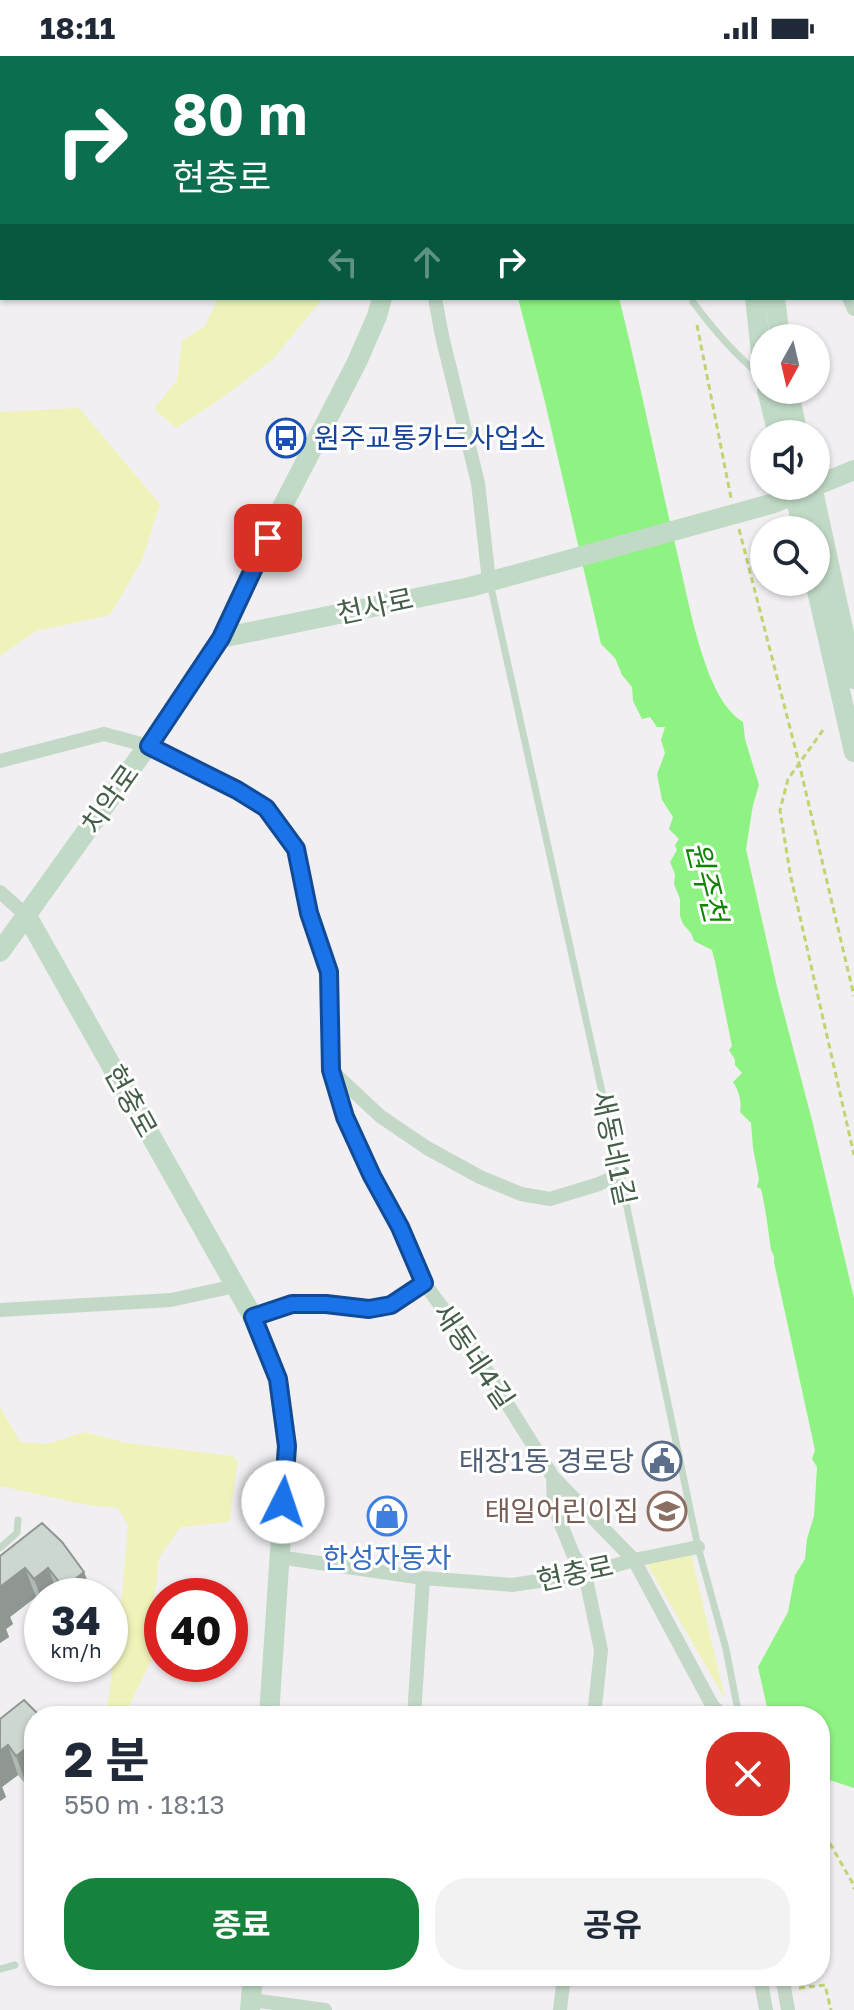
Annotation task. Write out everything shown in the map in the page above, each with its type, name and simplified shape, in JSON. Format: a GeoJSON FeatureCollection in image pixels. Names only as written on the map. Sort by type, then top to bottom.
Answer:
{"type":"FeatureCollection","features":[{"type":"Feature","properties":{"kind":"street","name":"치악로"},"geometry":{"type":"LineString","coordinates":[[0,952],[149,746],[221,638],[279,513],[357,362],[381,300]]}},
{"type":"Feature","properties":{"kind":"street"},"geometry":{"type":"LineString","coordinates":[[435,300],[478,483],[489,581]]}},
{"type":"Feature","properties":{"kind":"street"},"geometry":{"type":"LineString","coordinates":[[755,300],[758,324]]}},
{"type":"Feature","properties":{"kind":"street"},"geometry":{"type":"LineString","coordinates":[[775,300],[778,324]]}},
{"type":"Feature","properties":{"kind":"street"},"geometry":{"type":"LineString","coordinates":[[830,479],[854,470]]}},
{"type":"Feature","properties":{"kind":"street","name":"천사로"},"geometry":{"type":"LineString","coordinates":[[221,638],[470,587],[780,500]]}},
{"type":"Feature","properties":{"kind":"street"},"geometry":{"type":"LineString","coordinates":[[806,500],[854,679]]}},
{"type":"Feature","properties":{"kind":"street"},"geometry":{"type":"LineString","coordinates":[[818,596],[854,752]]}},
{"type":"Feature","properties":{"kind":"street","name":"새동네4길"},"geometry":{"type":"LineString","coordinates":[[0,761],[104,734],[149,746],[266,808],[296,849],[309,913],[329,972],[331,1070],[345,1117],[424,1283],[473,1349],[553,1477],[554,1507],[573,1554],[585,1574],[601,1650],[595,1706]]}},
{"type":"Feature","properties":{"kind":"street"},"geometry":{"type":"LineString","coordinates":[[0,892],[27,916]]}},
{"type":"Feature","properties":{"kind":"street","name":"현충로"},"geometry":{"type":"LineString","coordinates":[[27,916],[253,1317],[278,1379],[287,1446],[270,1706]]}},
{"type":"Feature","properties":{"kind":"street"},"geometry":{"type":"LineString","coordinates":[[331,1070],[380,1116],[427,1148],[480,1177],[521,1194],[550,1199],[620,1174]]}},
{"type":"Feature","properties":{"kind":"street"},"geometry":{"type":"LineString","coordinates":[[253,1317],[292,1304],[369,1309],[391,1305],[424,1283]]}},
{"type":"Feature","properties":{"kind":"street"},"geometry":{"type":"LineString","coordinates":[[0,1310],[171,1300],[235,1286]]}},
{"type":"Feature","properties":{"kind":"street"},"geometry":{"type":"LineString","coordinates":[[553,1477],[634,1560],[712,1706]]}},
{"type":"Feature","properties":{"kind":"street","name":"현충로"},"geometry":{"type":"LineString","coordinates":[[278,1557],[423,1578],[512,1585],[585,1574],[698,1547]]}},
{"type":"Feature","properties":{"kind":"street"},"geometry":{"type":"LineString","coordinates":[[415,1706],[423,1578]]}},
{"type":"Feature","properties":{"kind":"street"},"geometry":{"type":"LineString","coordinates":[[560,2010],[563,1986]]}},
{"type":"Feature","properties":{"kind":"street"},"geometry":{"type":"LineString","coordinates":[[762,1986],[766,2010]]}},
{"type":"Feature","properties":{"kind":"street"},"geometry":{"type":"LineString","coordinates":[[784,1986],[788,2010]]}},
{"type":"Feature","properties":{"kind":"street"},"geometry":{"type":"LineString","coordinates":[[251,2005],[325,2010]]}},
{"type":"Feature","properties":{"kind":"lane"},"geometry":{"type":"LineString","coordinates":[[693,302],[717,334],[750,368]]}},
{"type":"Feature","properties":{"kind":"lane","name":"새동네1길"},"geometry":{"type":"LineString","coordinates":[[489,581],[620,1174],[698,1547],[726,1649],[737,1706]]}},
{"type":"Feature","properties":{"kind":"lane"},"geometry":{"type":"LineString","coordinates":[[0,1548],[17,1533],[18,1520]]}},
{"type":"Feature","properties":{"kind":"lane"},"geometry":{"type":"LineString","coordinates":[[0,1969],[15,1965]]}},
{"type":"Feature","properties":{"kind":"path"},"geometry":{"type":"LineString","coordinates":[[693,302],[734,509]]}},
{"type":"Feature","properties":{"kind":"path"},"geometry":{"type":"LineString","coordinates":[[738,524],[854,996]]}},
{"type":"Feature","properties":{"kind":"path"},"geometry":{"type":"LineString","coordinates":[[823,730],[788,779],[780,810],[790,873],[854,1155]]}},
{"type":"Feature","properties":{"kind":"path"},"geometry":{"type":"LineString","coordinates":[[830,1844],[854,1889]]}},
{"type":"Feature","properties":{"kind":"path"},"geometry":{"type":"LineString","coordinates":[[825,1986],[831,2010]]}},
{"type":"Feature","properties":{"kind":"shaded area"},"geometry":{"type":"Polygon","coordinates":[[[217,300],[321,300],[273,359],[176,428],[154,409],[177,380],[182,341],[205,326],[217,300]]]}},
{"type":"Feature","properties":{"kind":"shaded area"},"geometry":{"type":"Polygon","coordinates":[[[79,408],[160,504],[142,560],[110,615],[36,631],[0,656],[0,412],[79,408]]]}},
{"type":"Feature","properties":{"kind":"shaded area"},"geometry":{"type":"Polygon","coordinates":[[[0,1407],[20,1442],[47,1444],[85,1432],[126,1443],[232,1456],[238,1461],[229,1522],[180,1527],[159,1558],[157,1578],[144,1578],[144,1675],[129,1706],[108,1706],[111,1682],[128,1682],[128,1578],[124,1578],[128,1525],[118,1508],[87,1505],[0,1486],[0,1407]]]}},
{"type":"Feature","properties":{"kind":"shaded area"},"geometry":{"type":"Polygon","coordinates":[[[691,1554],[725,1699],[647,1564],[691,1554]]]}},
{"type":"Feature","properties":{"kind":"water","name":"원주천"},"geometry":{"type":"Polygon","coordinates":[[[519,300],[619,300],[698,640],[719,696],[743,722],[759,785],[746,849],[854,1298],[854,1788],[830,1780],[830,1706],[767,1706],[758,1667],[788,1612],[795,1575],[805,1559],[814,1516],[817,1467],[812,1459],[815,1450],[771,1250],[763,1197],[761,1189],[757,1187],[759,1179],[751,1123],[740,1112],[740,1097],[733,1082],[742,1073],[729,1050],[732,1046],[712,950],[694,941],[680,916],[680,899],[670,862],[679,839],[669,829],[673,817],[662,800],[657,774],[665,753],[661,740],[665,727],[657,727],[650,717],[642,719],[633,701],[632,687],[622,675],[615,658],[601,644],[519,300]]]}},
{"type":"Feature","properties":{"kind":"building"},"geometry":{"type":"Polygon","coordinates":[[[42,1523],[62,1542],[84,1572],[76,1578],[56,1578],[48,1568],[33,1578],[25,1568],[0,1587],[0,1556],[42,1523]]]}},
{"type":"Feature","properties":{"kind":"building"},"geometry":{"type":"Polygon","coordinates":[[[24,1700],[30,1706],[24,1706],[24,1750],[16,1756],[8,1745],[0,1751],[0,1719],[24,1700]]]}},
{"type":"Feature","properties":{"kind":"place","name":"원주교통카드사업소"},"geometry":{"type":"Point","coordinates":[286,438]}},
{"type":"Feature","properties":{"kind":"place","name":"태장1동 경로당"},"geometry":{"type":"Point","coordinates":[662,1461]}},
{"type":"Feature","properties":{"kind":"place","name":"태일어린이집"},"geometry":{"type":"Point","coordinates":[667,1511]}},
{"type":"Feature","properties":{"kind":"place","name":"한성자동차"},"geometry":{"type":"Point","coordinates":[387,1516]}},
{"type":"Feature","properties":{"kind":"route"},"geometry":{"type":"LineString","coordinates":[[268,538],[221,638],[149,746],[266,808],[296,849],[309,913],[329,972],[331,1070],[345,1117],[424,1283],[391,1305],[369,1309],[292,1304],[253,1317],[278,1379],[287,1446],[283,1502]]}}]}
